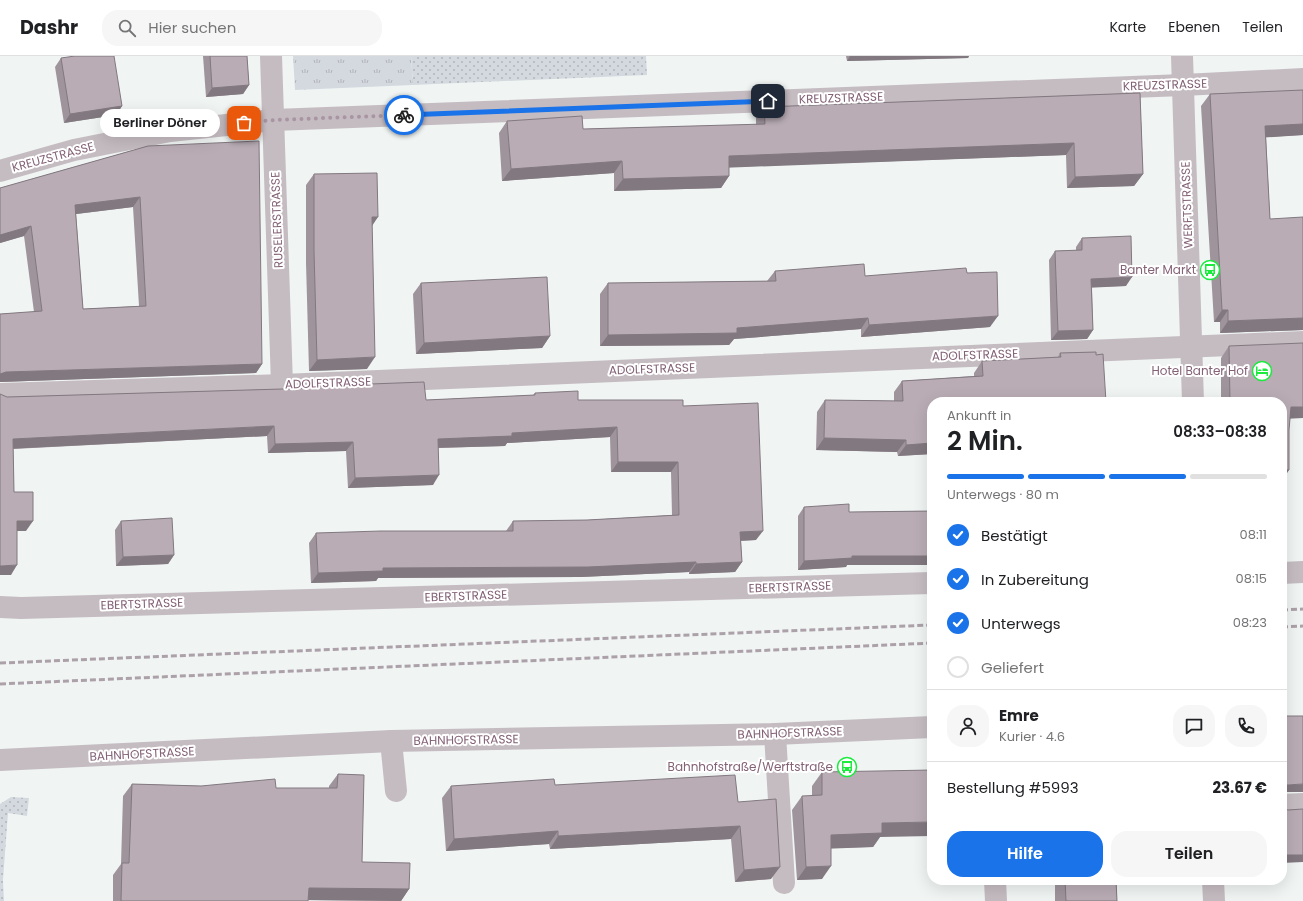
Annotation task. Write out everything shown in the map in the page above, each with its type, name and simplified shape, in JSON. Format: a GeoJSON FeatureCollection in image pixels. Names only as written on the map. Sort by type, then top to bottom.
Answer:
{"type":"FeatureCollection","features":[{"type":"Feature","properties":{"kind":"street","name":"RUSELERSTRASSE"},"geometry":{"type":"LineString","coordinates":[[271,56],[282,385]]}},
{"type":"Feature","properties":{"kind":"street","name":"WERFTSTRASSE"},"geometry":{"type":"LineString","coordinates":[[1182,56],[1193,397]]}},
{"type":"Feature","properties":{"kind":"street","name":"KREUZSTRASSE"},"geometry":{"type":"LineString","coordinates":[[0,171],[74,150],[170,131],[274,120],[1183,85],[1303,78]]}},
{"type":"Feature","properties":{"kind":"street","name":"ADOLFSTRASSE"},"geometry":{"type":"LineString","coordinates":[[0,394],[282,385],[1303,342]]}},
{"type":"Feature","properties":{"kind":"street"},"geometry":{"type":"LineString","coordinates":[[1287,573],[1303,572]]}},
{"type":"Feature","properties":{"kind":"street","name":"EBERTSTRASSE"},"geometry":{"type":"LineString","coordinates":[[0,607],[29,608],[927,583]]}},
{"type":"Feature","properties":{"kind":"street","name":"BAHNHOFSTRASSE"},"geometry":{"type":"LineString","coordinates":[[0,760],[391,741],[775,734],[927,727]]}},
{"type":"Feature","properties":{"kind":"street"},"geometry":{"type":"LineString","coordinates":[[775,734],[784,883]]}},
{"type":"Feature","properties":{"kind":"street"},"geometry":{"type":"LineString","coordinates":[[391,741],[396,791]]}},
{"type":"Feature","properties":{"kind":"street"},"geometry":{"type":"LineString","coordinates":[[1287,805],[1303,804]]}},
{"type":"Feature","properties":{"kind":"street"},"geometry":{"type":"LineString","coordinates":[[995,885],[996,901]]}},
{"type":"Feature","properties":{"kind":"street"},"geometry":{"type":"LineString","coordinates":[[1212,885],[1214,901]]}},
{"type":"Feature","properties":{"kind":"green space"},"geometry":{"type":"Polygon","coordinates":[[[293,56],[411,56],[413,85],[295,90],[293,56]]]}},
{"type":"Feature","properties":{"kind":"green space"},"geometry":{"type":"Polygon","coordinates":[[[411,56],[646,56],[647,75],[413,85],[411,56]]]}},
{"type":"Feature","properties":{"kind":"green space"},"geometry":{"type":"Polygon","coordinates":[[[11,797],[29,798],[27,816],[8,813],[3,880],[4,901],[0,901],[0,804],[11,797]]]}},
{"type":"Feature","properties":{"kind":"building"},"geometry":{"type":"Polygon","coordinates":[[[75,56],[114,56],[122,106],[70,114],[61,58],[75,56]]]}},
{"type":"Feature","properties":{"kind":"building"},"geometry":{"type":"Polygon","coordinates":[[[210,56],[247,56],[249,85],[212,88],[210,56]]]}},
{"type":"Feature","properties":{"kind":"building"},"geometry":{"type":"Polygon","coordinates":[[[1303,90],[1303,124],[1265,126],[1270,219],[1303,217],[1303,318],[1228,321],[1228,310],[1222,310],[1210,94],[1303,90]]]}},
{"type":"Feature","properties":{"kind":"building"},"geometry":{"type":"Polygon","coordinates":[[[1140,93],[1143,174],[1075,177],[1074,143],[729,156],[729,176],[623,179],[622,161],[511,169],[507,121],[582,116],[583,129],[765,124],[764,107],[1140,93]]]}},
{"type":"Feature","properties":{"kind":"building"},"geometry":{"type":"Polygon","coordinates":[[[259,141],[262,364],[6,372],[0,374],[0,314],[42,311],[31,226],[0,235],[0,188],[148,146],[259,141]],[[140,197],[75,205],[83,309],[146,306],[140,197]]]}},
{"type":"Feature","properties":{"kind":"building"},"geometry":{"type":"Polygon","coordinates":[[[377,173],[378,217],[372,217],[375,357],[317,360],[314,251],[314,174],[377,173]]]}},
{"type":"Feature","properties":{"kind":"building"},"geometry":{"type":"Polygon","coordinates":[[[1131,236],[1132,277],[1091,279],[1093,330],[1058,331],[1055,251],[1082,250],[1082,238],[1131,236]]]}},
{"type":"Feature","properties":{"kind":"building"},"geometry":{"type":"Polygon","coordinates":[[[864,264],[865,276],[966,268],[967,273],[997,272],[998,316],[869,325],[868,318],[737,328],[737,333],[608,335],[608,283],[776,281],[775,271],[864,264]]]}},
{"type":"Feature","properties":{"kind":"building"},"geometry":{"type":"Polygon","coordinates":[[[547,277],[550,336],[424,343],[421,283],[547,277]]]}},
{"type":"Feature","properties":{"kind":"building","name":"Hotel Banter Hof"},"geometry":{"type":"Polygon","coordinates":[[[1303,343],[1303,407],[1291,407],[1289,430],[1289,470],[1287,470],[1287,397],[1230,397],[1229,346],[1303,343]]]}},
{"type":"Feature","properties":{"kind":"building"},"geometry":{"type":"Polygon","coordinates":[[[1096,352],[1096,355],[1103,354],[1106,397],[927,397],[927,443],[906,445],[906,440],[824,438],[825,400],[903,401],[902,381],[983,376],[982,361],[1061,357],[1060,353],[1096,352]]]}},
{"type":"Feature","properties":{"kind":"building"},"geometry":{"type":"Polygon","coordinates":[[[424,382],[426,400],[535,395],[535,393],[578,391],[578,400],[683,400],[683,406],[758,403],[763,531],[740,532],[742,562],[696,564],[696,562],[588,567],[383,568],[383,571],[318,573],[316,533],[381,531],[513,531],[513,521],[587,520],[679,515],[678,462],[618,462],[617,427],[512,433],[512,436],[438,439],[439,475],[355,478],[353,442],[275,444],[274,426],[13,439],[14,492],[33,492],[33,521],[17,521],[17,565],[0,566],[0,394],[7,397],[317,388],[317,386],[424,382]]]}},
{"type":"Feature","properties":{"kind":"building"},"geometry":{"type":"Polygon","coordinates":[[[849,504],[849,512],[927,511],[927,556],[852,556],[852,558],[804,561],[804,507],[849,504]]]}},
{"type":"Feature","properties":{"kind":"building"},"geometry":{"type":"Polygon","coordinates":[[[172,518],[174,555],[123,557],[121,521],[172,518]]]}},
{"type":"Feature","properties":{"kind":"building"},"geometry":{"type":"Polygon","coordinates":[[[1287,716],[1303,716],[1303,784],[1287,785],[1287,716]]]}},
{"type":"Feature","properties":{"kind":"building"},"geometry":{"type":"Polygon","coordinates":[[[927,770],[927,822],[882,823],[882,833],[831,835],[831,866],[806,867],[802,796],[822,795],[822,772],[927,770]]]}},
{"type":"Feature","properties":{"kind":"building"},"geometry":{"type":"Polygon","coordinates":[[[338,774],[364,775],[362,862],[410,863],[409,889],[309,888],[308,901],[121,901],[122,863],[129,863],[132,784],[201,786],[275,779],[276,788],[337,788],[338,774]]]}},
{"type":"Feature","properties":{"kind":"building"},"geometry":{"type":"Polygon","coordinates":[[[735,775],[738,802],[776,799],[780,867],[744,870],[740,826],[558,836],[558,831],[454,839],[451,786],[554,779],[555,785],[735,775]]]}},
{"type":"Feature","properties":{"kind":"building"},"geometry":{"type":"Polygon","coordinates":[[[1303,809],[1303,855],[1287,855],[1287,810],[1303,809]]]}},
{"type":"Feature","properties":{"kind":"building"},"geometry":{"type":"Polygon","coordinates":[[[1065,885],[1116,885],[1117,901],[1066,901],[1065,885]]]}},
{"type":"Feature","properties":{"kind":"railway"},"geometry":{"type":"LineString","coordinates":[[1287,610],[1303,609]]}},
{"type":"Feature","properties":{"kind":"railway"},"geometry":{"type":"LineString","coordinates":[[0,663],[927,625]]}},
{"type":"Feature","properties":{"kind":"railway"},"geometry":{"type":"LineString","coordinates":[[1287,627],[1303,626]]}},
{"type":"Feature","properties":{"kind":"railway"},"geometry":{"type":"LineString","coordinates":[[0,684],[927,643]]}},
{"type":"Feature","properties":{"kind":"way so far"},"geometry":{"type":"LineString","coordinates":[[244,123],[274,120],[404,115]]}},
{"type":"Feature","properties":{"kind":"place","name":"Berliner Döner"},"geometry":{"type":"Point","coordinates":[244,123]}},
{"type":"Feature","properties":{"kind":"place","name":"Banter Markt"},"geometry":{"type":"Point","coordinates":[1210,270]}},
{"type":"Feature","properties":{"kind":"place","name":"Hotel Banter Hof"},"geometry":{"type":"Point","coordinates":[1262,371]}},
{"type":"Feature","properties":{"kind":"place","name":"Bahnhofstraße/Werftstraße"},"geometry":{"type":"Point","coordinates":[847,767]}},
{"type":"Feature","properties":{"kind":"route"},"geometry":{"type":"LineString","coordinates":[[404,115],[768,101]]}}]}
